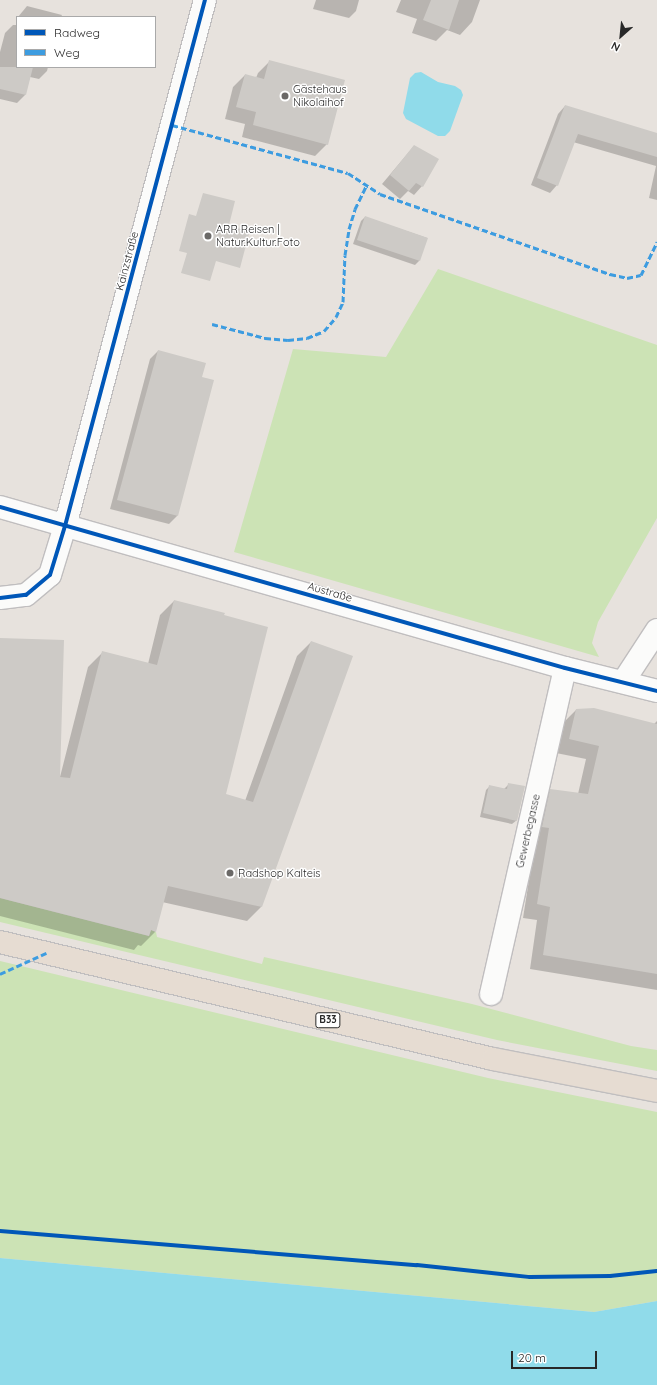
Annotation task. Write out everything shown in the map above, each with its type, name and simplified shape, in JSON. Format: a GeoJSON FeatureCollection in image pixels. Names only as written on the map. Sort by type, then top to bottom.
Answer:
{"type":"FeatureCollection","features":[{"type":"Feature","properties":{"kind":"highway","name":"B33"},"geometry":{"type":"LineString","coordinates":[[0,942],[493,1059],[657,1091]]}},
{"type":"Feature","properties":{"kind":"street","name":"Kainzstraße"},"geometry":{"type":"LineString","coordinates":[[0,598],[26,595],[50,575],[65,526],[205,0]]}},
{"type":"Feature","properties":{"kind":"street","name":"Austraße"},"geometry":{"type":"LineString","coordinates":[[0,507],[565,668],[657,691]]}},
{"type":"Feature","properties":{"kind":"street"},"geometry":{"type":"LineString","coordinates":[[623,682],[657,630]]}},
{"type":"Feature","properties":{"kind":"street","name":"Gewerbegasse"},"geometry":{"type":"LineString","coordinates":[[491,994],[565,668]]}},
{"type":"Feature","properties":{"kind":"green space"},"geometry":{"type":"Polygon","coordinates":[[[438,269],[657,345],[657,518],[598,622],[592,643],[599,657],[234,552],[293,349],[386,357],[438,269]]]}},
{"type":"Feature","properties":{"kind":"green space"},"geometry":{"type":"Polygon","coordinates":[[[0,898],[149,936],[151,930],[156,932],[157,937],[262,964],[264,957],[472,1004],[631,1046],[657,1050],[657,1071],[497,1040],[0,922],[0,898]]]}},
{"type":"Feature","properties":{"kind":"green space"},"geometry":{"type":"Polygon","coordinates":[[[0,961],[488,1078],[657,1112],[657,1301],[594,1312],[0,1258],[0,961]]]}},
{"type":"Feature","properties":{"kind":"water"},"geometry":{"type":"Polygon","coordinates":[[[421,72],[438,82],[455,86],[461,90],[463,95],[450,131],[445,136],[438,136],[406,119],[403,113],[410,78],[415,73],[421,72]]]}},
{"type":"Feature","properties":{"kind":"water"},"geometry":{"type":"Polygon","coordinates":[[[0,1258],[594,1312],[657,1301],[657,1385],[0,1385],[0,1258]]]}},
{"type":"Feature","properties":{"kind":"building"},"geometry":{"type":"Polygon","coordinates":[[[431,0],[459,0],[449,30],[423,20],[431,0]]]}},
{"type":"Feature","properties":{"kind":"building"},"geometry":{"type":"Polygon","coordinates":[[[269,60],[345,80],[328,145],[253,125],[256,112],[236,107],[245,74],[264,79],[269,60]]]}},
{"type":"Feature","properties":{"kind":"building"},"geometry":{"type":"Polygon","coordinates":[[[0,67],[33,68],[26,95],[0,89],[0,67]]]}},
{"type":"Feature","properties":{"kind":"building"},"geometry":{"type":"Polygon","coordinates":[[[565,105],[657,133],[657,157],[578,134],[558,186],[537,178],[565,105]]]}},
{"type":"Feature","properties":{"kind":"building"},"geometry":{"type":"Polygon","coordinates":[[[414,145],[439,159],[423,187],[416,183],[409,191],[390,175],[414,145]]]}},
{"type":"Feature","properties":{"kind":"building"},"geometry":{"type":"Polygon","coordinates":[[[203,193],[235,201],[229,225],[250,230],[240,268],[216,261],[210,281],[181,273],[187,253],[179,251],[189,214],[196,216],[203,193]]]}},
{"type":"Feature","properties":{"kind":"building"},"geometry":{"type":"Polygon","coordinates":[[[365,216],[428,238],[420,261],[357,240],[365,216]]]}},
{"type":"Feature","properties":{"kind":"building"},"geometry":{"type":"Polygon","coordinates":[[[158,350],[206,363],[202,377],[214,380],[178,516],[117,500],[158,350]]]}},
{"type":"Feature","properties":{"kind":"building"},"geometry":{"type":"Polygon","coordinates":[[[174,600],[225,613],[224,615],[268,627],[226,794],[253,802],[311,641],[353,656],[262,907],[168,886],[156,932],[151,930],[149,936],[0,898],[0,638],[64,640],[60,777],[70,778],[102,651],[157,665],[174,600]]]}},
{"type":"Feature","properties":{"kind":"building"},"geometry":{"type":"Polygon","coordinates":[[[594,708],[657,724],[657,974],[543,955],[550,907],[537,904],[549,828],[542,827],[550,789],[588,794],[599,746],[569,739],[576,709],[594,708]]]}},
{"type":"Feature","properties":{"kind":"building"},"geometry":{"type":"Polygon","coordinates":[[[508,783],[525,786],[517,821],[483,813],[489,785],[507,789],[508,783]]]}},
{"type":"Feature","properties":{"kind":"marked path"},"geometry":{"type":"LineString","coordinates":[[172,125],[348,173],[380,194],[610,274],[627,278],[641,275],[657,242]]}},
{"type":"Feature","properties":{"kind":"marked path"},"geometry":{"type":"LineString","coordinates":[[212,324],[265,338],[288,340],[307,338],[324,331],[336,317],[343,302],[345,255],[349,229],[355,209],[366,186]]}},
{"type":"Feature","properties":{"kind":"marked path"},"geometry":{"type":"LineString","coordinates":[[0,974],[46,953]]}},
{"type":"Feature","properties":{"kind":"cycle path"},"geometry":{"type":"LineString","coordinates":[[0,598],[26,595],[50,575],[65,526],[205,0]]}},
{"type":"Feature","properties":{"kind":"cycle path"},"geometry":{"type":"LineString","coordinates":[[0,507],[565,668],[657,691]]}},
{"type":"Feature","properties":{"kind":"cycle path"},"geometry":{"type":"LineString","coordinates":[[0,1231],[417,1265],[530,1277],[610,1276],[657,1271]]}},
{"type":"Feature","properties":{"kind":"place","name":"Gästehaus Nikolaihof"},"geometry":{"type":"Point","coordinates":[285,96]}},
{"type":"Feature","properties":{"kind":"place","name":"ARR Reisen | Natur.Kultur.Foto"},"geometry":{"type":"Point","coordinates":[208,236]}},
{"type":"Feature","properties":{"kind":"place","name":"Radshop Kalteis"},"geometry":{"type":"Point","coordinates":[230,873]}}]}
